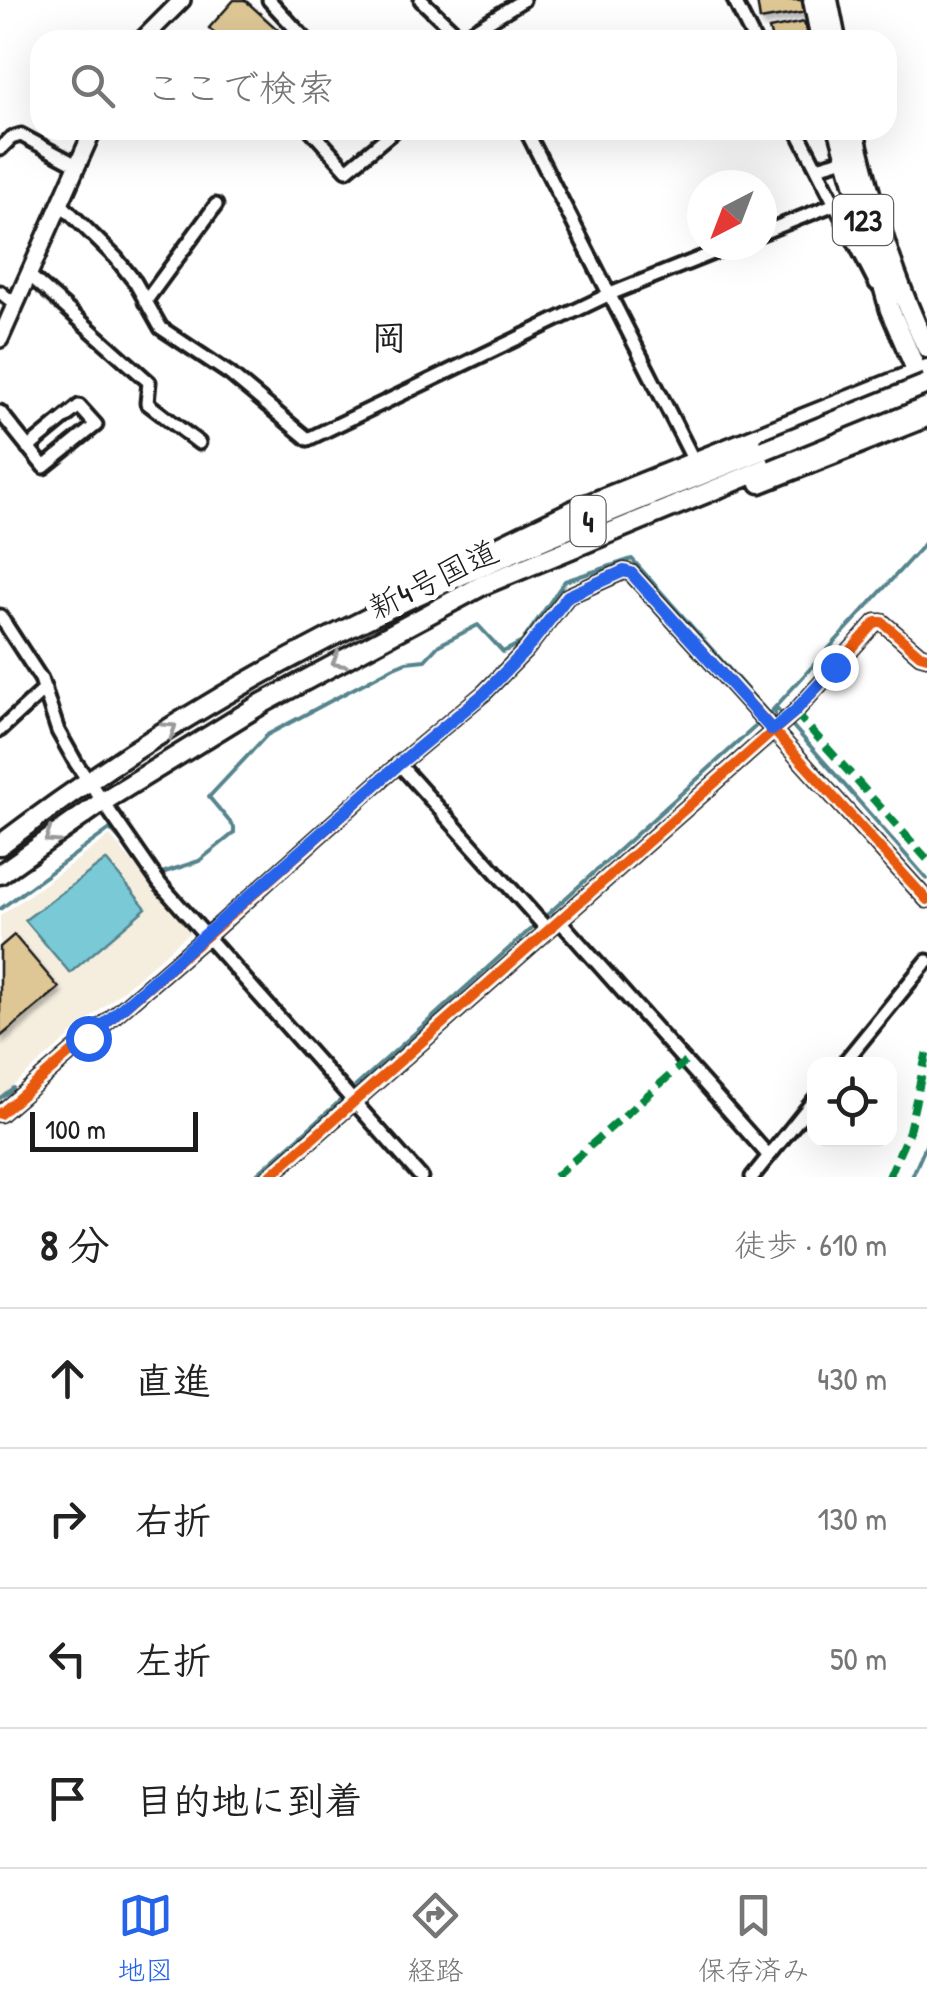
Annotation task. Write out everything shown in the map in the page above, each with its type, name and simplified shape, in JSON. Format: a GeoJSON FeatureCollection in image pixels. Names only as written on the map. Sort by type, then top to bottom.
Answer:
{"type":"FeatureCollection","features":[{"type":"Feature","properties":{"kind":"highway"},"geometry":{"type":"LineString","coordinates":[[820,30],[821,2]]}},
{"type":"Feature","properties":{"kind":"highway"},"geometry":{"type":"LineString","coordinates":[[821,2],[832,30]]}},
{"type":"Feature","properties":{"kind":"highway","name":"123"},"geometry":{"type":"LineString","coordinates":[[841,140],[890,310],[924,375],[927,393]]}},
{"type":"Feature","properties":{"kind":"highway","name":"123"},"geometry":{"type":"LineString","coordinates":[[856,140],[906,296],[927,348]]}},
{"type":"Feature","properties":{"kind":"highway"},"geometry":{"type":"LineString","coordinates":[[414,596],[470,559],[576,509],[924,375]]}},
{"type":"Feature","properties":{"kind":"highway","name":"新4号国道"},"geometry":{"type":"LineString","coordinates":[[0,874],[102,802],[263,703],[424,616],[483,585],[767,458],[924,375]]}},
{"type":"Feature","properties":{"kind":"highway","name":"新4号国道"},"geometry":{"type":"LineString","coordinates":[[0,845],[88,782],[253,680],[414,596],[580,524],[927,402]]}},
{"type":"Feature","properties":{"kind":"highway"},"geometry":{"type":"LineString","coordinates":[[424,616],[927,417]]}},
{"type":"Feature","properties":{"kind":"main road"},"geometry":{"type":"LineString","coordinates":[[152,30],[182,0]]}},
{"type":"Feature","properties":{"kind":"main road"},"geometry":{"type":"LineString","coordinates":[[0,339],[88,140]]}},
{"type":"Feature","properties":{"kind":"street"},"geometry":{"type":"LineString","coordinates":[[269,0],[297,30]]}},
{"type":"Feature","properties":{"kind":"street"},"geometry":{"type":"LineString","coordinates":[[421,0],[453,30]]}},
{"type":"Feature","properties":{"kind":"street"},"geometry":{"type":"LineString","coordinates":[[476,30],[523,0]]}},
{"type":"Feature","properties":{"kind":"street"},"geometry":{"type":"LineString","coordinates":[[734,0],[749,30]]}},
{"type":"Feature","properties":{"kind":"street"},"geometry":{"type":"LineString","coordinates":[[821,2],[839,0]]}},
{"type":"Feature","properties":{"kind":"street"},"geometry":{"type":"LineString","coordinates":[[0,150],[11,138],[21,135],[30,140]]}},
{"type":"Feature","properties":{"kind":"street"},"geometry":{"type":"LineString","coordinates":[[30,140],[77,165]]}},
{"type":"Feature","properties":{"kind":"street"},"geometry":{"type":"LineString","coordinates":[[320,140],[347,170],[383,140]]}},
{"type":"Feature","properties":{"kind":"street"},"geometry":{"type":"LineString","coordinates":[[531,140],[694,461]]}},
{"type":"Feature","properties":{"kind":"street"},"geometry":{"type":"LineString","coordinates":[[802,140],[890,310]]}},
{"type":"Feature","properties":{"kind":"street"},"geometry":{"type":"LineString","coordinates":[[817,168],[845,158],[863,168]]}},
{"type":"Feature","properties":{"kind":"street"},"geometry":{"type":"LineString","coordinates":[[60,203],[116,258],[135,282],[161,328],[230,374],[308,439],[610,294],[695,260]]}},
{"type":"Feature","properties":{"kind":"street"},"geometry":{"type":"LineString","coordinates":[[777,227],[835,204]]}},
{"type":"Feature","properties":{"kind":"street"},"geometry":{"type":"LineString","coordinates":[[144,302],[216,205]]}},
{"type":"Feature","properties":{"kind":"street"},"geometry":{"type":"LineString","coordinates":[[28,274],[149,382],[147,403],[199,443]]}},
{"type":"Feature","properties":{"kind":"street"},"geometry":{"type":"LineString","coordinates":[[0,292],[16,305]]}},
{"type":"Feature","properties":{"kind":"street"},"geometry":{"type":"LineString","coordinates":[[0,412],[28,448],[44,467],[96,425],[80,406],[28,448]]}},
{"type":"Feature","properties":{"kind":"street"},"geometry":{"type":"LineString","coordinates":[[0,1114],[484,694],[526,650],[568,596],[624,571],[631,573],[927,900]]}},
{"type":"Feature","properties":{"kind":"street"},"geometry":{"type":"LineString","coordinates":[[0,616],[45,689],[58,731],[88,782],[160,884],[421,1177]]}},
{"type":"Feature","properties":{"kind":"street"},"geometry":{"type":"LineString","coordinates":[[270,1177],[794,712],[876,622],[882,622],[920,656],[927,656]]}},
{"type":"Feature","properties":{"kind":"street"},"geometry":{"type":"LineString","coordinates":[[0,730],[45,689]]}},
{"type":"Feature","properties":{"kind":"street"},"geometry":{"type":"LineString","coordinates":[[399,764],[547,929]]}},
{"type":"Feature","properties":{"kind":"street"},"geometry":{"type":"LineString","coordinates":[[559,920],[769,1156]]}},
{"type":"Feature","properties":{"kind":"street"},"geometry":{"type":"LineString","coordinates":[[849,1057],[927,960]]}},
{"type":"Feature","properties":{"kind":"street"},"geometry":{"type":"LineString","coordinates":[[752,1177],[807,1109]]}},
{"type":"Feature","properties":{"kind":"shaded area"},"geometry":{"type":"Polygon","coordinates":[[[110,836],[191,931],[0,1097],[0,916],[110,836]]]}},
{"type":"Feature","properties":{"kind":"water"},"geometry":{"type":"Polygon","coordinates":[[[106,860],[146,908],[70,973],[25,920],[106,860]]]}},
{"type":"Feature","properties":{"kind":"building"},"geometry":{"type":"Polygon","coordinates":[[[234,0],[245,0],[278,30],[211,30],[234,0]]]}},
{"type":"Feature","properties":{"kind":"building"},"geometry":{"type":"Polygon","coordinates":[[[757,0],[804,0],[806,12],[760,20],[757,0]]]}},
{"type":"Feature","properties":{"kind":"building"},"geometry":{"type":"Polygon","coordinates":[[[804,22],[806,30],[769,30],[804,22]]]}},
{"type":"Feature","properties":{"kind":"building"},"geometry":{"type":"Polygon","coordinates":[[[14,935],[59,988],[0,1037],[0,947],[14,935]]]}},
{"type":"Feature","properties":{"kind":"waterway"},"geometry":{"type":"LineString","coordinates":[[768,715],[927,541]]}},
{"type":"Feature","properties":{"kind":"waterway"},"geometry":{"type":"LineString","coordinates":[[159,874],[199,861],[234,833],[234,827],[209,797],[267,735],[394,667],[425,660],[439,645],[478,625],[503,652],[522,642],[565,581],[632,559],[769,714]]}},
{"type":"Feature","properties":{"kind":"waterway"},"geometry":{"type":"LineString","coordinates":[[776,707],[927,879]]}},
{"type":"Feature","properties":{"kind":"waterway"},"geometry":{"type":"LineString","coordinates":[[773,725],[776,707]]}},
{"type":"Feature","properties":{"kind":"waterway"},"geometry":{"type":"LineString","coordinates":[[547,915],[756,726]]}},
{"type":"Feature","properties":{"kind":"waterway"},"geometry":{"type":"LineString","coordinates":[[0,909],[110,829],[130,851]]}},
{"type":"Feature","properties":{"kind":"waterway"},"geometry":{"type":"LineString","coordinates":[[355,1087],[533,927]]}},
{"type":"Feature","properties":{"kind":"waterway"},"geometry":{"type":"LineString","coordinates":[[0,1098],[13,1088]]}},
{"type":"Feature","properties":{"kind":"waterway"},"geometry":{"type":"LineString","coordinates":[[254,1177],[340,1101]]}},
{"type":"Feature","properties":{"kind":"waterway"},"geometry":{"type":"LineString","coordinates":[[912,1177],[927,1143]]}},
{"type":"Feature","properties":{"kind":"marked path"},"geometry":{"type":"LineString","coordinates":[[795,712],[927,859]]}},
{"type":"Feature","properties":{"kind":"marked path"},"geometry":{"type":"LineString","coordinates":[[889,1177],[909,1131],[927,1051]]}},
{"type":"Feature","properties":{"kind":"marked path"},"geometry":{"type":"LineString","coordinates":[[555,1177],[685,1062]]}},
{"type":"Feature","properties":{"kind":"cycle path"},"geometry":{"type":"LineString","coordinates":[[0,1114],[484,693],[526,650],[568,596],[624,571],[631,573],[927,900]]}},
{"type":"Feature","properties":{"kind":"cycle path"},"geometry":{"type":"LineString","coordinates":[[269,1177],[795,712],[876,622],[882,622],[927,657]]}},
{"type":"Feature","properties":{"kind":"district","name":"岡"},"geometry":{"type":"Point","coordinates":[389,337]}},
{"type":"Feature","properties":{"kind":"route"},"geometry":{"type":"LineString","coordinates":[[88,1038],[484,694],[526,650],[568,596],[624,571],[631,573],[772,730],[835,667]]}}]}
